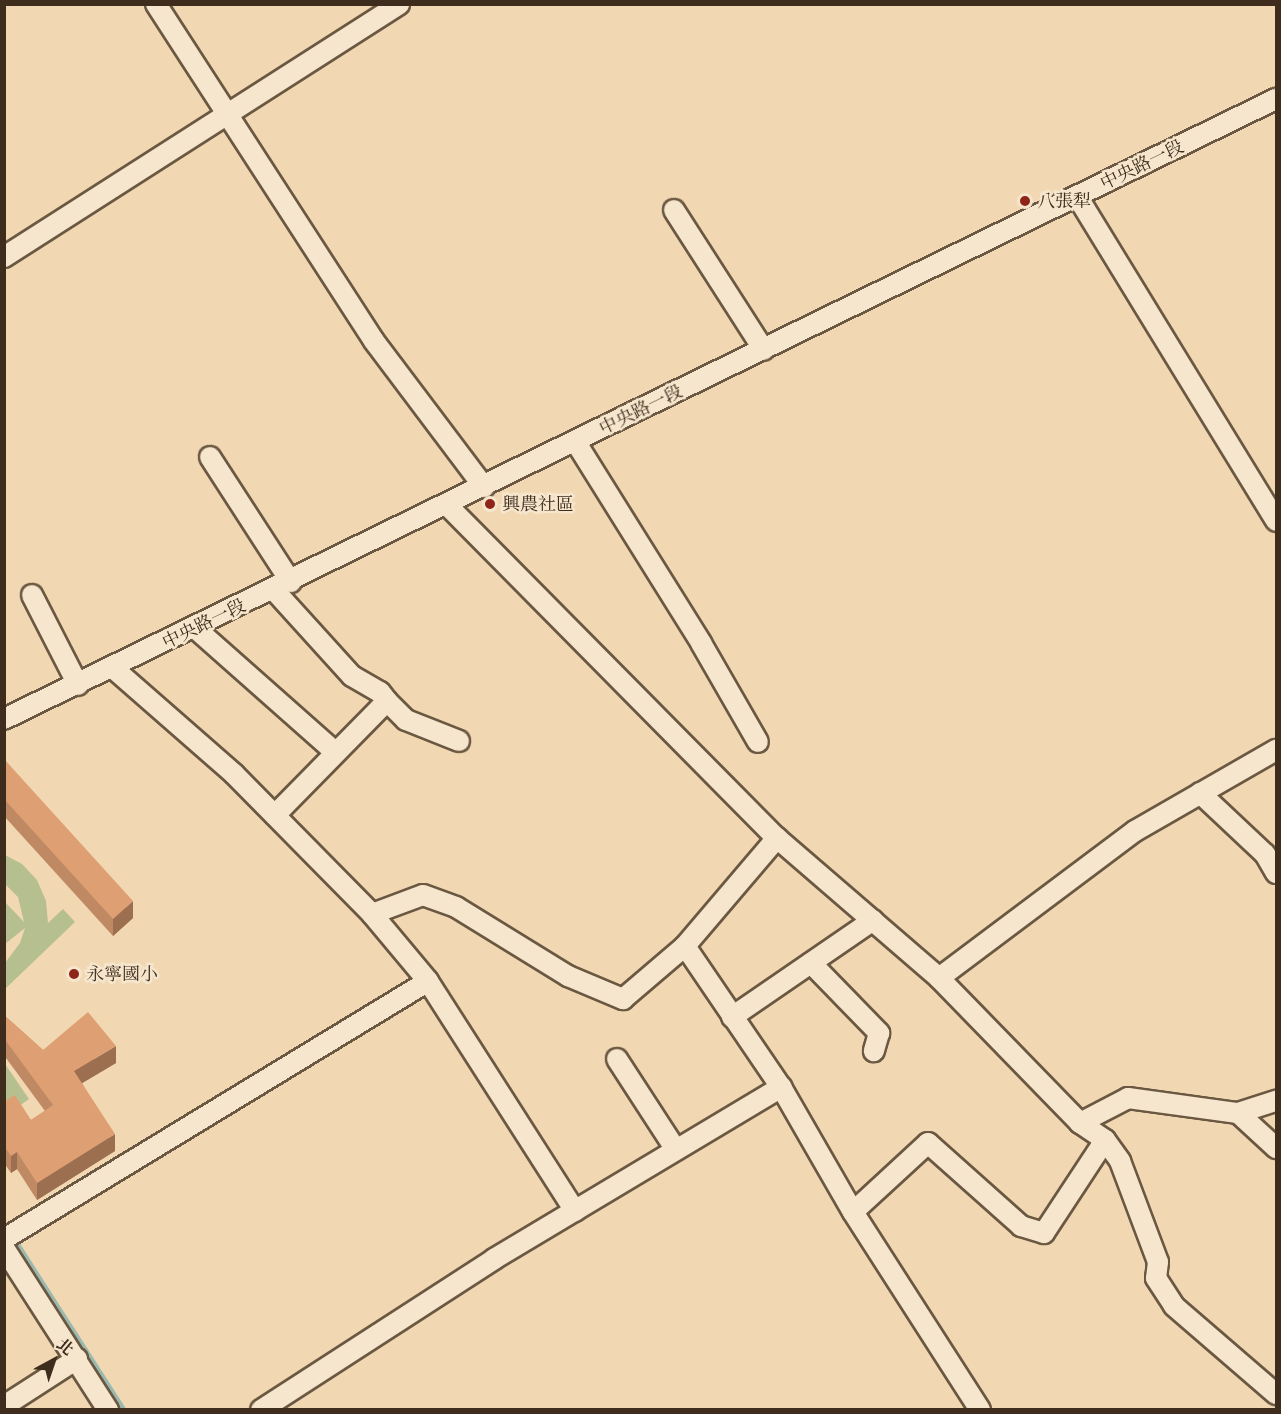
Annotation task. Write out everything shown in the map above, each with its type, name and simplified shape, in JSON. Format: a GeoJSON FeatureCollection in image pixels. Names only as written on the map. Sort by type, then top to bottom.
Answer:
{"type":"FeatureCollection","features":[{"type":"Feature","properties":{"kind":"street"},"geometry":{"type":"LineString","coordinates":[[156,4],[374,341],[484,487]]}},
{"type":"Feature","properties":{"kind":"street"},"geometry":{"type":"LineString","coordinates":[[4,257],[399,4]]}},
{"type":"Feature","properties":{"kind":"street","name":"中央路一段"},"geometry":{"type":"LineString","coordinates":[[4,719],[282,586],[1276,99]]}},
{"type":"Feature","properties":{"kind":"street"},"geometry":{"type":"LineString","coordinates":[[1077,196],[1276,520]]}},
{"type":"Feature","properties":{"kind":"street"},"geometry":{"type":"LineString","coordinates":[[674,210],[764,350]]}},
{"type":"Feature","properties":{"kind":"street"},"geometry":{"type":"LineString","coordinates":[[575,441],[701,643],[758,742]]}},
{"type":"Feature","properties":{"kind":"street"},"geometry":{"type":"LineString","coordinates":[[210,457],[282,586],[352,676],[380,692],[406,720],[459,741]]}},
{"type":"Feature","properties":{"kind":"street"},"geometry":{"type":"LineString","coordinates":[[447,505],[777,838],[939,978],[1080,1124],[1105,1140],[1120,1161],[1158,1262],[1156,1278],[1174,1306],[1276,1394]]}},
{"type":"Feature","properties":{"kind":"street"},"geometry":{"type":"LineString","coordinates":[[32,595],[78,684]]}},
{"type":"Feature","properties":{"kind":"street"},"geometry":{"type":"LineString","coordinates":[[195,628],[335,752]]}},
{"type":"Feature","properties":{"kind":"street"},"geometry":{"type":"LineString","coordinates":[[113,668],[234,774],[372,914],[428,981],[575,1211]]}},
{"type":"Feature","properties":{"kind":"street"},"geometry":{"type":"LineString","coordinates":[[275,815],[387,701]]}},
{"type":"Feature","properties":{"kind":"street"},"geometry":{"type":"LineString","coordinates":[[939,978],[1136,831],[1276,750]]}},
{"type":"Feature","properties":{"kind":"street"},"geometry":{"type":"LineString","coordinates":[[1200,793],[1265,854],[1276,873]]}},
{"type":"Feature","properties":{"kind":"street"},"geometry":{"type":"LineString","coordinates":[[372,914],[423,896],[456,907],[568,976],[622,999],[685,946],[777,838]]}},
{"type":"Feature","properties":{"kind":"street"},"geometry":{"type":"LineString","coordinates":[[732,1017],[873,921]]}},
{"type":"Feature","properties":{"kind":"street"},"geometry":{"type":"LineString","coordinates":[[685,946],[781,1087],[853,1212],[980,1410]]}},
{"type":"Feature","properties":{"kind":"street"},"geometry":{"type":"LineString","coordinates":[[812,963],[879,1033],[874,1051]]}},
{"type":"Feature","properties":{"kind":"street"},"geometry":{"type":"LineString","coordinates":[[4,1239],[428,981]]}},
{"type":"Feature","properties":{"kind":"street"},"geometry":{"type":"LineString","coordinates":[[617,1059],[676,1150]]}},
{"type":"Feature","properties":{"kind":"street"},"geometry":{"type":"LineString","coordinates":[[261,1410],[575,1211],[781,1087]]}},
{"type":"Feature","properties":{"kind":"street"},"geometry":{"type":"LineString","coordinates":[[1080,1124],[1128,1098],[1238,1113],[1276,1101]]}},
{"type":"Feature","properties":{"kind":"street"},"geometry":{"type":"LineString","coordinates":[[1238,1113],[1276,1148]]}},
{"type":"Feature","properties":{"kind":"street"},"geometry":{"type":"LineString","coordinates":[[853,1212],[928,1143],[1021,1226],[1044,1233],[1105,1140]]}},
{"type":"Feature","properties":{"kind":"street"},"geometry":{"type":"LineString","coordinates":[[4,1248],[108,1410]]}},
{"type":"Feature","properties":{"kind":"street"},"geometry":{"type":"LineString","coordinates":[[4,1406],[77,1359]]}},
{"type":"Feature","properties":{"kind":"green space"},"geometry":{"type":"Polygon","coordinates":[[[5,855],[22,864],[37,880],[46,901],[48,923],[63,909],[75,922],[5,989],[5,963],[20,943],[25,928],[5,944],[5,902],[24,922],[18,897],[5,884],[5,855]]]}},
{"type":"Feature","properties":{"kind":"green space"},"geometry":{"type":"Polygon","coordinates":[[[4,1065],[29,1099],[5,1116],[4,1065]]]}},
{"type":"Feature","properties":{"kind":"building"},"geometry":{"type":"Polygon","coordinates":[[[4,759],[133,901],[113,919],[4,799],[4,759]]]}},
{"type":"Feature","properties":{"kind":"building"},"geometry":{"type":"Polygon","coordinates":[[[88,1012],[116,1046],[74,1071],[115,1134],[37,1183],[17,1152],[11,1156],[4,1146],[4,1102],[15,1095],[31,1120],[53,1105],[6,1041],[4,1043],[4,1015],[43,1050],[88,1012]]]}},
{"type":"Feature","properties":{"kind":"waterway"},"geometry":{"type":"LineString","coordinates":[[13,1237],[124,1410]]}},
{"type":"Feature","properties":{"kind":"place","name":"八張犁"},"geometry":{"type":"Point","coordinates":[1025,201]}},
{"type":"Feature","properties":{"kind":"place","name":"興農社區"},"geometry":{"type":"Point","coordinates":[490,504]}},
{"type":"Feature","properties":{"kind":"place","name":"永寧國小"},"geometry":{"type":"Point","coordinates":[74,974]}}]}
